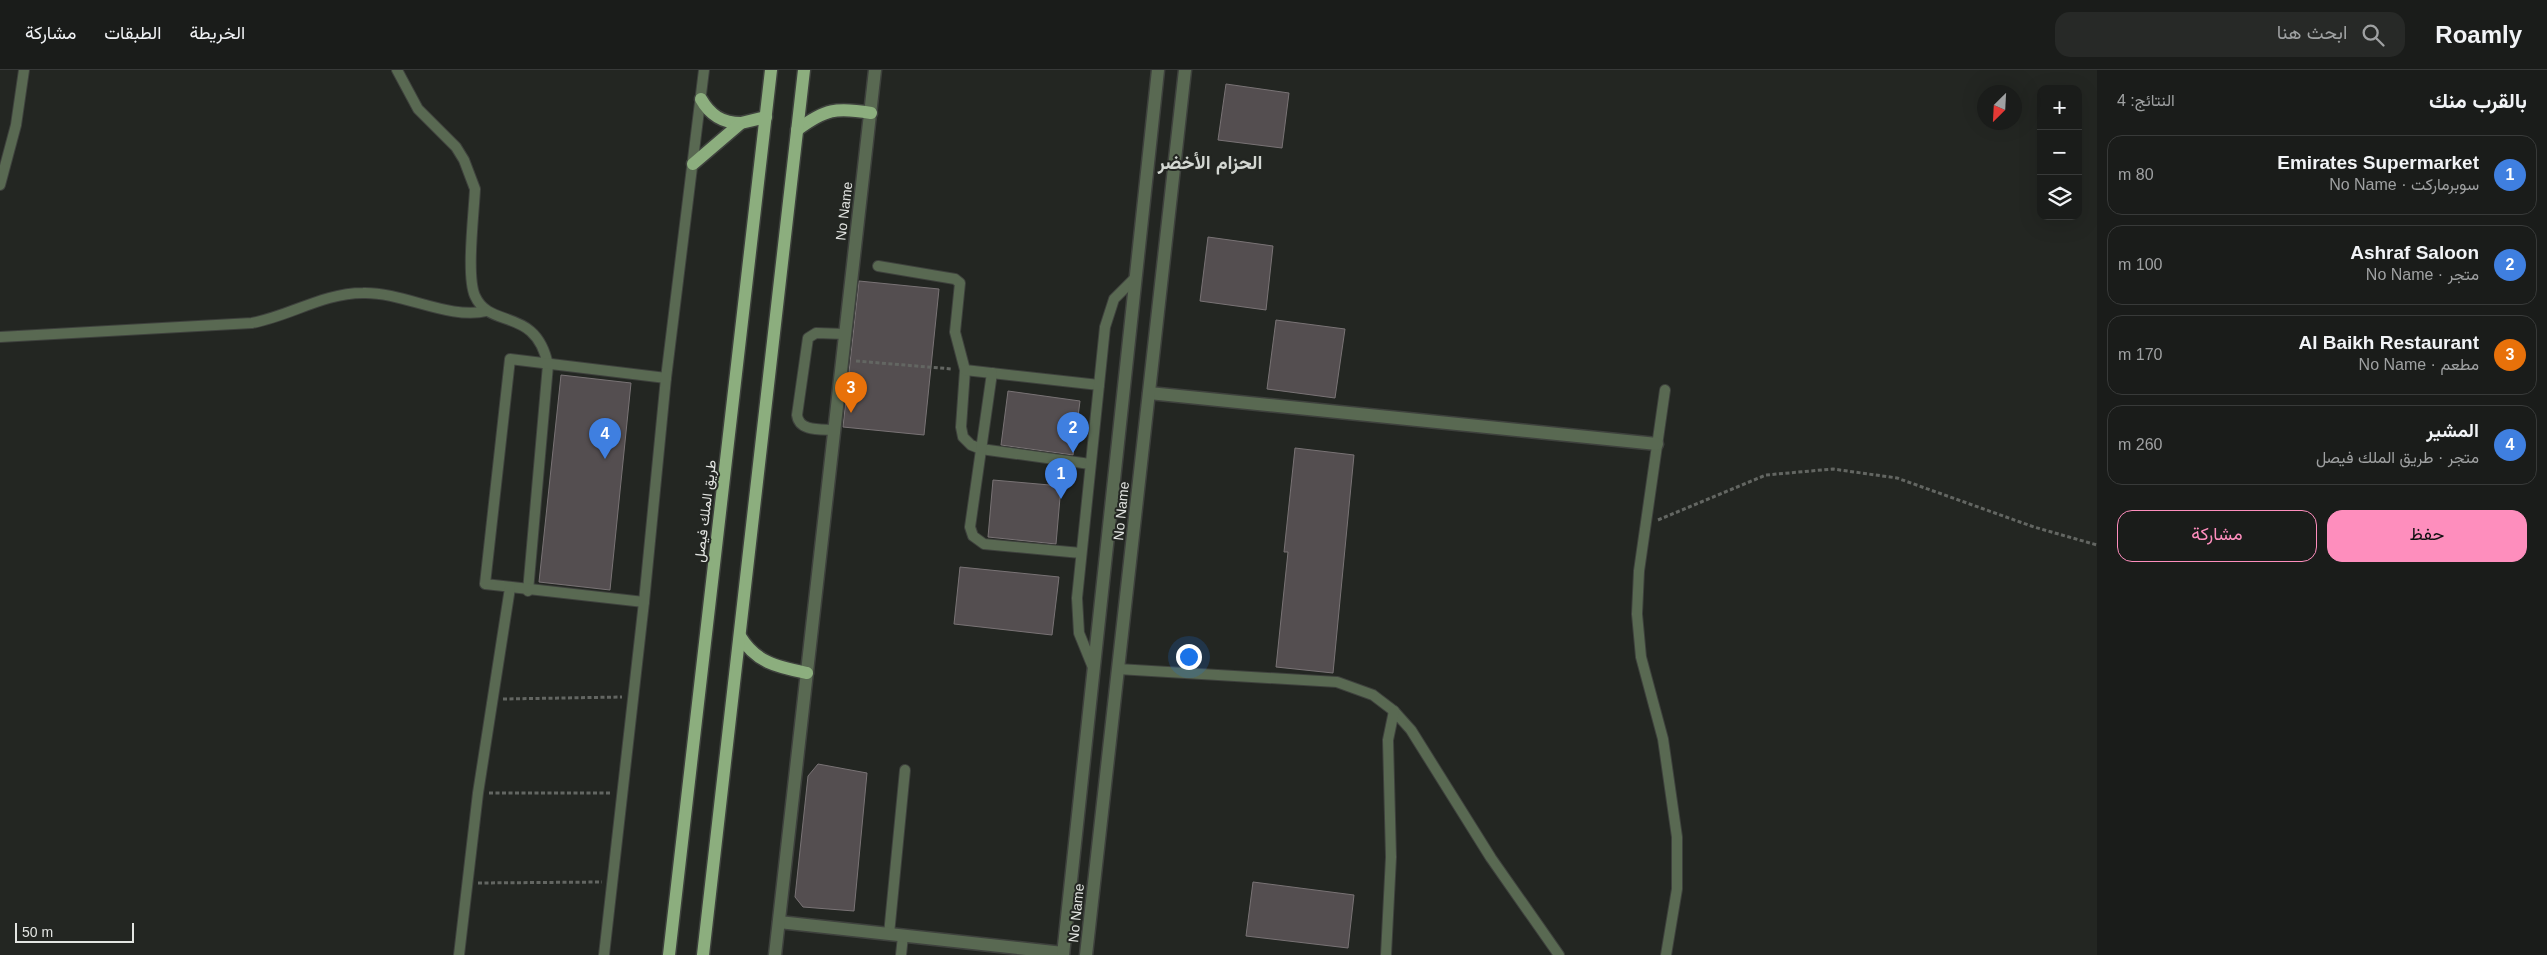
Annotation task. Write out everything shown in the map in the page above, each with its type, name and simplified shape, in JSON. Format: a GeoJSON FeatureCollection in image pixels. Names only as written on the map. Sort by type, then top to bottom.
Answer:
{"type":"FeatureCollection","features":[{"type":"Feature","properties":{"kind":"main road","name":"طريق الملك فيصل"},"geometry":{"type":"LineString","coordinates":[[669,955],[771,70]]}},
{"type":"Feature","properties":{"kind":"main road"},"geometry":{"type":"LineString","coordinates":[[704,955],[804,70]]}},
{"type":"Feature","properties":{"kind":"main road"},"geometry":{"type":"LineString","coordinates":[[701,99],[705,107],[717,118],[741,123],[766,117]]}},
{"type":"Feature","properties":{"kind":"main road"},"geometry":{"type":"LineString","coordinates":[[797,130],[814,117],[832,110],[851,109],[871,112]]}},
{"type":"Feature","properties":{"kind":"main road"},"geometry":{"type":"LineString","coordinates":[[693,164],[741,123]]}},
{"type":"Feature","properties":{"kind":"main road"},"geometry":{"type":"LineString","coordinates":[[740,636],[752,653],[760,660],[779,668],[807,673]]}},
{"type":"Feature","properties":{"kind":"street","name":"No Name"},"geometry":{"type":"LineString","coordinates":[[775,955],[876,70]]}},
{"type":"Feature","properties":{"kind":"street","name":"No Name"},"geometry":{"type":"LineString","coordinates":[[779,922],[1063,954],[1092,665],[1158,70]]}},
{"type":"Feature","properties":{"kind":"street","name":"No Name"},"geometry":{"type":"LineString","coordinates":[[1086,955],[1185,70]]}},
{"type":"Feature","properties":{"kind":"street"},"geometry":{"type":"LineString","coordinates":[[1149,393],[1657,444]]}},
{"type":"Feature","properties":{"kind":"lane"},"geometry":{"type":"LineString","coordinates":[[0,185],[16,125],[24,70]]}},
{"type":"Feature","properties":{"kind":"lane"},"geometry":{"type":"LineString","coordinates":[[397,70],[414,104],[426,119],[456,147],[471,174],[475,188],[472,281],[476,298],[488,311],[526,326],[539,341],[548,365],[528,591]]}},
{"type":"Feature","properties":{"kind":"lane"},"geometry":{"type":"LineString","coordinates":[[604,955],[644,602],[666,378],[704,70]]}},
{"type":"Feature","properties":{"kind":"lane"},"geometry":{"type":"LineString","coordinates":[[878,266],[959,281],[955,332],[965,370],[960,427],[964,437],[971,445],[982,449],[1090,464]]}},
{"type":"Feature","properties":{"kind":"lane"},"geometry":{"type":"LineString","coordinates":[[1092,665],[1079,633],[1076,616],[1098,385],[1109,308],[1120,291],[1134,279]]}},
{"type":"Feature","properties":{"kind":"lane"},"geometry":{"type":"LineString","coordinates":[[0,337],[252,323],[286,315],[328,297],[362,293],[391,295],[468,313],[488,311]]}},
{"type":"Feature","properties":{"kind":"lane"},"geometry":{"type":"LineString","coordinates":[[835,430],[804,426],[798,420],[797,415],[808,338],[816,333],[845,334]]}},
{"type":"Feature","properties":{"kind":"lane"},"geometry":{"type":"LineString","coordinates":[[644,602],[528,591],[485,584],[510,359],[666,378]]}},
{"type":"Feature","properties":{"kind":"lane"},"geometry":{"type":"LineString","coordinates":[[965,370],[1098,385]]}},
{"type":"Feature","properties":{"kind":"lane"},"geometry":{"type":"LineString","coordinates":[[992,373],[970,527],[973,536],[980,542],[989,545],[1081,553]]}},
{"type":"Feature","properties":{"kind":"lane"},"geometry":{"type":"LineString","coordinates":[[1665,390],[1637,592],[1638,636],[1646,682],[1667,763],[1678,837],[1677,889],[1666,955]]}},
{"type":"Feature","properties":{"kind":"lane"},"geometry":{"type":"LineString","coordinates":[[459,955],[478,794],[510,588]]}},
{"type":"Feature","properties":{"kind":"lane"},"geometry":{"type":"LineString","coordinates":[[1118,670],[1337,682],[1373,695],[1394,711],[1412,730],[1491,858],[1559,955]]}},
{"type":"Feature","properties":{"kind":"lane"},"geometry":{"type":"LineString","coordinates":[[1386,955],[1391,848],[1388,740],[1394,711]]}},
{"type":"Feature","properties":{"kind":"lane"},"geometry":{"type":"LineString","coordinates":[[889,934],[905,770]]}},
{"type":"Feature","properties":{"kind":"lane"},"geometry":{"type":"LineString","coordinates":[[901,955],[903,936]]}},
{"type":"Feature","properties":{"kind":"path"},"geometry":{"type":"LineString","coordinates":[[843,359],[965,370]]}},
{"type":"Feature","properties":{"kind":"path"},"geometry":{"type":"LineString","coordinates":[[1646,525],[1766,475],[1833,469],[1897,478],[2026,524],[2097,545]]}},
{"type":"Feature","properties":{"kind":"path"},"geometry":{"type":"LineString","coordinates":[[493,699],[633,697]]}},
{"type":"Feature","properties":{"kind":"path"},"geometry":{"type":"LineString","coordinates":[[478,794],[622,793]]}},
{"type":"Feature","properties":{"kind":"path"},"geometry":{"type":"LineString","coordinates":[[468,883],[612,882]]}},
{"type":"Feature","properties":{"kind":"building"},"geometry":{"type":"Polygon","coordinates":[[[1226,84],[1289,93],[1282,148],[1218,140],[1226,84]]]}},
{"type":"Feature","properties":{"kind":"building"},"geometry":{"type":"Polygon","coordinates":[[[1208,237],[1273,246],[1266,310],[1200,301],[1208,237]]]}},
{"type":"Feature","properties":{"kind":"building"},"geometry":{"type":"Polygon","coordinates":[[[859,281],[939,289],[924,435],[843,427],[859,281]]]}},
{"type":"Feature","properties":{"kind":"building"},"geometry":{"type":"Polygon","coordinates":[[[1276,320],[1345,329],[1335,398],[1267,389],[1276,320]]]}},
{"type":"Feature","properties":{"kind":"building"},"geometry":{"type":"Polygon","coordinates":[[[561,375],[631,383],[610,590],[539,582],[561,375]]]}},
{"type":"Feature","properties":{"kind":"building"},"geometry":{"type":"Polygon","coordinates":[[[1008,391],[1080,401],[1073,455],[1001,445],[1008,391]]]}},
{"type":"Feature","properties":{"kind":"building"},"geometry":{"type":"Polygon","coordinates":[[[1295,448],[1354,455],[1333,673],[1276,667],[1288,552],[1284,552],[1295,448]]]}},
{"type":"Feature","properties":{"kind":"building"},"geometry":{"type":"Polygon","coordinates":[[[993,480],[1061,486],[1056,544],[988,537],[993,480]]]}},
{"type":"Feature","properties":{"kind":"building"},"geometry":{"type":"Polygon","coordinates":[[[960,567],[1059,577],[1052,635],[954,624],[960,567]]]}},
{"type":"Feature","properties":{"kind":"building"},"geometry":{"type":"Polygon","coordinates":[[[818,764],[867,773],[854,911],[803,907],[795,897],[808,776],[818,764]]]}},
{"type":"Feature","properties":{"kind":"building"},"geometry":{"type":"Polygon","coordinates":[[[1253,882],[1354,895],[1348,948],[1246,936],[1253,882]]]}},
{"type":"Feature","properties":{"kind":"place","name":"Al Baikh Restaurant"},"geometry":{"type":"Point","coordinates":[851,413]}},
{"type":"Feature","properties":{"kind":"place","name":"Ashraf Saloon"},"geometry":{"type":"Point","coordinates":[1073,453]}},
{"type":"Feature","properties":{"kind":"place","name":"المشير"},"geometry":{"type":"Point","coordinates":[605,459]}},
{"type":"Feature","properties":{"kind":"place","name":"Emirates Supermarket"},"geometry":{"type":"Point","coordinates":[1061,499]}},
{"type":"Feature","properties":{"kind":"district","name":"الحزام الأخضر"},"geometry":{"type":"Point","coordinates":[1210,162]}}]}
